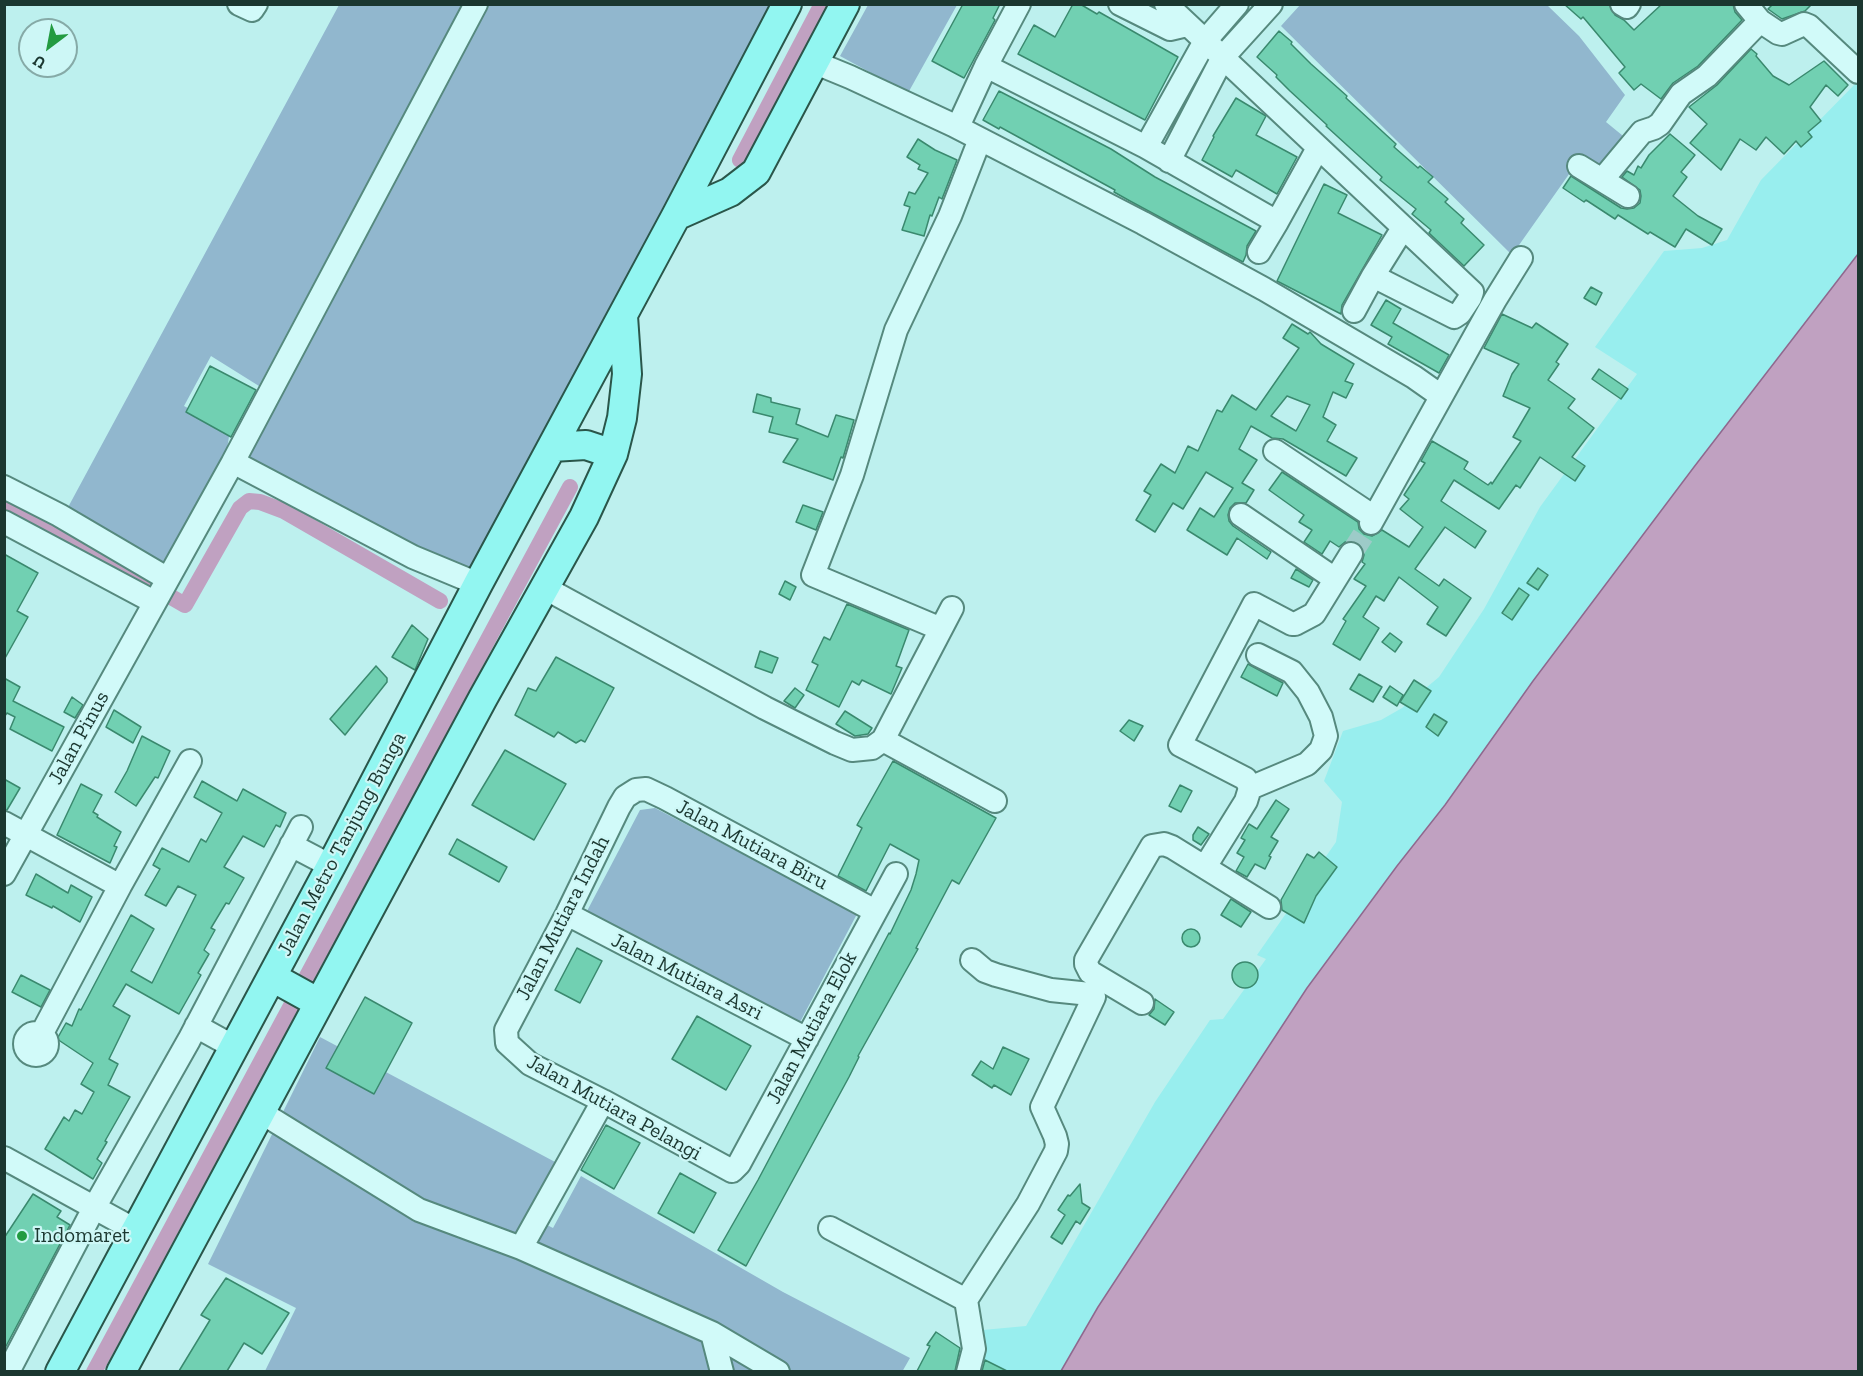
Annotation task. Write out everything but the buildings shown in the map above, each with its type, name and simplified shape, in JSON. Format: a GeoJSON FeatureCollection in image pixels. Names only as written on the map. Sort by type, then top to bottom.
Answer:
{"type":"FeatureCollection","features":[{"type":"Feature","properties":{"kind":"main road","name":"Jalan Metro Tanjung Bunga"},"geometry":{"type":"LineString","coordinates":[[60,1371],[231,1053],[276,980],[331,866],[478,584],[623,316],[787,4]]}},
{"type":"Feature","properties":{"kind":"main road"},"geometry":{"type":"LineString","coordinates":[[676,216],[730,192],[756,172],[816,63],[845,4]]}},
{"type":"Feature","properties":{"kind":"main road"},"geometry":{"type":"LineString","coordinates":[[121,1371],[262,1113],[313,1000],[584,517],[613,454],[622,418],[627,374],[623,316]]}},
{"type":"Feature","properties":{"kind":"main road"},"geometry":{"type":"LineString","coordinates":[[552,447],[586,445],[613,454]]}},
{"type":"Feature","properties":{"kind":"main road"},"geometry":{"type":"LineString","coordinates":[[276,980],[313,1000]]}},
{"type":"Feature","properties":{"kind":"street"},"geometry":{"type":"LineString","coordinates":[[239,4],[252,10],[256,4]]}},
{"type":"Feature","properties":{"kind":"street","name":"Jalan Pinus"},"geometry":{"type":"LineString","coordinates":[[4,874],[233,462],[476,4]]}},
{"type":"Feature","properties":{"kind":"street"},"geometry":{"type":"LineString","coordinates":[[962,118],[1019,4]]}},
{"type":"Feature","properties":{"kind":"street"},"geometry":{"type":"LineString","coordinates":[[1120,4],[1170,29],[1187,25]]}},
{"type":"Feature","properties":{"kind":"street"},"geometry":{"type":"LineString","coordinates":[[1166,4],[1403,228],[1471,289],[1470,298],[1458,315],[1454,316],[1373,276]]}},
{"type":"Feature","properties":{"kind":"street"},"geometry":{"type":"LineString","coordinates":[[1146,147],[1205,41],[1238,4]]}},
{"type":"Feature","properties":{"kind":"street"},"geometry":{"type":"LineString","coordinates":[[1169,161],[1223,57],[1271,4]]}},
{"type":"Feature","properties":{"kind":"street"},"geometry":{"type":"LineString","coordinates":[[1622,4],[1625,7],[1629,4]]}},
{"type":"Feature","properties":{"kind":"street"},"geometry":{"type":"LineString","coordinates":[[1602,180],[1642,132],[1660,124],[1681,94],[1707,76],[1753,13],[1773,31],[1782,34],[1804,24],[1809,26],[1858,72]]}},
{"type":"Feature","properties":{"kind":"street"},"geometry":{"type":"LineString","coordinates":[[816,63],[980,139],[1143,223],[1264,289],[1414,377],[1441,396]]}},
{"type":"Feature","properties":{"kind":"street"},"geometry":{"type":"LineString","coordinates":[[986,66],[1146,147],[1277,222]]}},
{"type":"Feature","properties":{"kind":"street"},"geometry":{"type":"LineString","coordinates":[[940,629],[813,575],[852,475],[896,330],[950,216],[980,139]]}},
{"type":"Feature","properties":{"kind":"street"},"geometry":{"type":"LineString","coordinates":[[1259,252],[1318,148]]}},
{"type":"Feature","properties":{"kind":"street"},"geometry":{"type":"LineString","coordinates":[[1579,166],[1628,196]]}},
{"type":"Feature","properties":{"kind":"street"},"geometry":{"type":"LineString","coordinates":[[1354,311],[1403,228]]}},
{"type":"Feature","properties":{"kind":"street"},"geometry":{"type":"LineString","coordinates":[[1275,451],[1372,520],[1521,258]]}},
{"type":"Feature","properties":{"kind":"street"},"geometry":{"type":"LineString","coordinates":[[233,462],[413,557],[478,584]]}},
{"type":"Feature","properties":{"kind":"street"},"geometry":{"type":"LineString","coordinates":[[4,487],[59,515],[161,591]]}},
{"type":"Feature","properties":{"kind":"street"},"geometry":{"type":"LineString","coordinates":[[1241,515],[1335,579]]}},
{"type":"Feature","properties":{"kind":"street"},"geometry":{"type":"LineString","coordinates":[[4,522],[161,591]]}},
{"type":"Feature","properties":{"kind":"street"},"geometry":{"type":"LineString","coordinates":[[1205,867],[1246,801],[1250,788],[1246,779],[1180,745],[1254,604],[1294,624],[1314,614],[1351,555]]}},
{"type":"Feature","properties":{"kind":"street"},"geometry":{"type":"LineString","coordinates":[[545,588],[835,744],[852,750],[872,748],[884,740],[952,608]]}},
{"type":"Feature","properties":{"kind":"street"},"geometry":{"type":"LineString","coordinates":[[1250,788],[1307,764],[1321,750],[1326,736],[1321,717],[1308,692],[1292,672],[1258,655]]}},
{"type":"Feature","properties":{"kind":"street"},"geometry":{"type":"LineString","coordinates":[[884,740],[996,801]]}},
{"type":"Feature","properties":{"kind":"street"},"geometry":{"type":"LineString","coordinates":[[41,1035],[190,761]]}},
{"type":"Feature","properties":{"kind":"street","name":"Jalan Mutiara Biru"},"geometry":{"type":"LineString","coordinates":[[629,794],[640,789],[649,790],[875,911]]}},
{"type":"Feature","properties":{"kind":"street","name":"Jalan Mutiara Indah"},"geometry":{"type":"LineString","coordinates":[[509,1045],[506,1040],[506,1030],[567,914],[619,807],[629,794]]}},
{"type":"Feature","properties":{"kind":"street"},"geometry":{"type":"LineString","coordinates":[[4,822],[120,886]]}},
{"type":"Feature","properties":{"kind":"street"},"geometry":{"type":"LineString","coordinates":[[8,1371],[94,1208],[192,1033],[296,836],[331,866]]}},
{"type":"Feature","properties":{"kind":"street"},"geometry":{"type":"LineString","coordinates":[[1142,1003],[1090,972],[1086,958],[1152,846],[1164,844],[1172,847],[1269,907]]}},
{"type":"Feature","properties":{"kind":"street","name":"Jalan Mutiara Elok"},"geometry":{"type":"LineString","coordinates":[[722,1167],[732,1171],[738,1166],[896,874]]}},
{"type":"Feature","properties":{"kind":"street","name":"Jalan Mutiara Asri"},"geometry":{"type":"LineString","coordinates":[[567,914],[807,1039]]}},
{"type":"Feature","properties":{"kind":"street"},"geometry":{"type":"LineString","coordinates":[[968,1371],[974,1348],[966,1300],[1028,1204],[1056,1151],[1058,1144],[1042,1107],[1094,997],[1090,994],[1051,990],[996,975],[985,971],[972,960]]}},
{"type":"Feature","properties":{"kind":"street"},"geometry":{"type":"LineString","coordinates":[[192,1033],[231,1053]]}},
{"type":"Feature","properties":{"kind":"street","name":"Jalan Mutiara Pelangi"},"geometry":{"type":"LineString","coordinates":[[509,1045],[530,1064],[603,1101],[722,1167]]}},
{"type":"Feature","properties":{"kind":"street"},"geometry":{"type":"LineString","coordinates":[[521,1248],[603,1101]]}},
{"type":"Feature","properties":{"kind":"street"},"geometry":{"type":"LineString","coordinates":[[262,1113],[419,1210],[521,1248],[712,1333],[778,1371]]}},
{"type":"Feature","properties":{"kind":"street"},"geometry":{"type":"LineString","coordinates":[[4,1158],[135,1230]]}},
{"type":"Feature","properties":{"kind":"street"},"geometry":{"type":"LineString","coordinates":[[830,1228],[966,1300]]}},
{"type":"Feature","properties":{"kind":"street"},"geometry":{"type":"LineString","coordinates":[[712,1333],[722,1371]]}},
{"type":"Feature","properties":{"kind":"shaded area"},"geometry":{"type":"Polygon","coordinates":[[[339,5],[462,5],[259,386],[211,356],[184,406],[230,430],[225,462],[163,562],[66,511],[339,5]]]}},
{"type":"Feature","properties":{"kind":"shaded area"},"geometry":{"type":"Polygon","coordinates":[[[481,5],[771,5],[473,568],[451,567],[240,463],[481,5]]]}},
{"type":"Feature","properties":{"kind":"shaded area"},"geometry":{"type":"Polygon","coordinates":[[[868,5],[957,5],[908,93],[840,56],[868,5]]]}},
{"type":"Feature","properties":{"kind":"shaded area"},"geometry":{"type":"Polygon","coordinates":[[[1300,5],[1547,5],[1579,36],[1625,95],[1606,122],[1628,140],[1598,171],[1579,160],[1512,255],[1281,26],[1300,5]]]}},
{"type":"Feature","properties":{"kind":"shaded area"},"geometry":{"type":"Polygon","coordinates":[[[1858,254],[1858,1371],[1061,1371],[1098,1307],[1307,988],[1445,805],[1533,681],[1858,254]]]}},
{"type":"Feature","properties":{"kind":"shaded area"},"geometry":{"type":"Polygon","coordinates":[[[655,808],[857,914],[799,1024],[586,913],[640,810],[655,808]]]}},
{"type":"Feature","properties":{"kind":"shaded area"},"geometry":{"type":"Polygon","coordinates":[[[320,1037],[557,1163],[529,1216],[553,1228],[581,1176],[783,1292],[910,1358],[902,1372],[265,1371],[296,1308],[208,1264],[320,1037]]]}},
{"type":"Feature","properties":{"kind":"sand"},"geometry":{"type":"Polygon","coordinates":[[[1858,81],[1858,254],[1694,467],[1307,988],[1098,1307],[1061,1371],[953,1372],[972,1331],[1026,1326],[1155,1102],[1210,1020],[1223,1019],[1266,959],[1257,955],[1336,842],[1342,802],[1324,781],[1343,731],[1381,720],[1402,708],[1439,677],[1484,609],[1540,507],[1637,374],[1595,347],[1664,251],[1702,248],[1727,240],[1761,180],[1858,81]]]}},
{"type":"Feature","properties":{"kind":"waterway"},"geometry":{"type":"LineString","coordinates":[[740,160],[822,4]]}},
{"type":"Feature","properties":{"kind":"waterway"},"geometry":{"type":"LineString","coordinates":[[94,1372],[570,487]]}},
{"type":"Feature","properties":{"kind":"waterway"},"geometry":{"type":"LineString","coordinates":[[4,503],[19,509],[185,605],[240,508],[249,501],[260,502],[284,511],[440,601]]}},
{"type":"Feature","properties":{"kind":"tunnel"},"geometry":{"type":"LineString","coordinates":[[1351,554],[1371,523]]}},
{"type":"Feature","properties":{"kind":"place","name":"Indomaret"},"geometry":{"type":"Point","coordinates":[22,1236]}}]}
